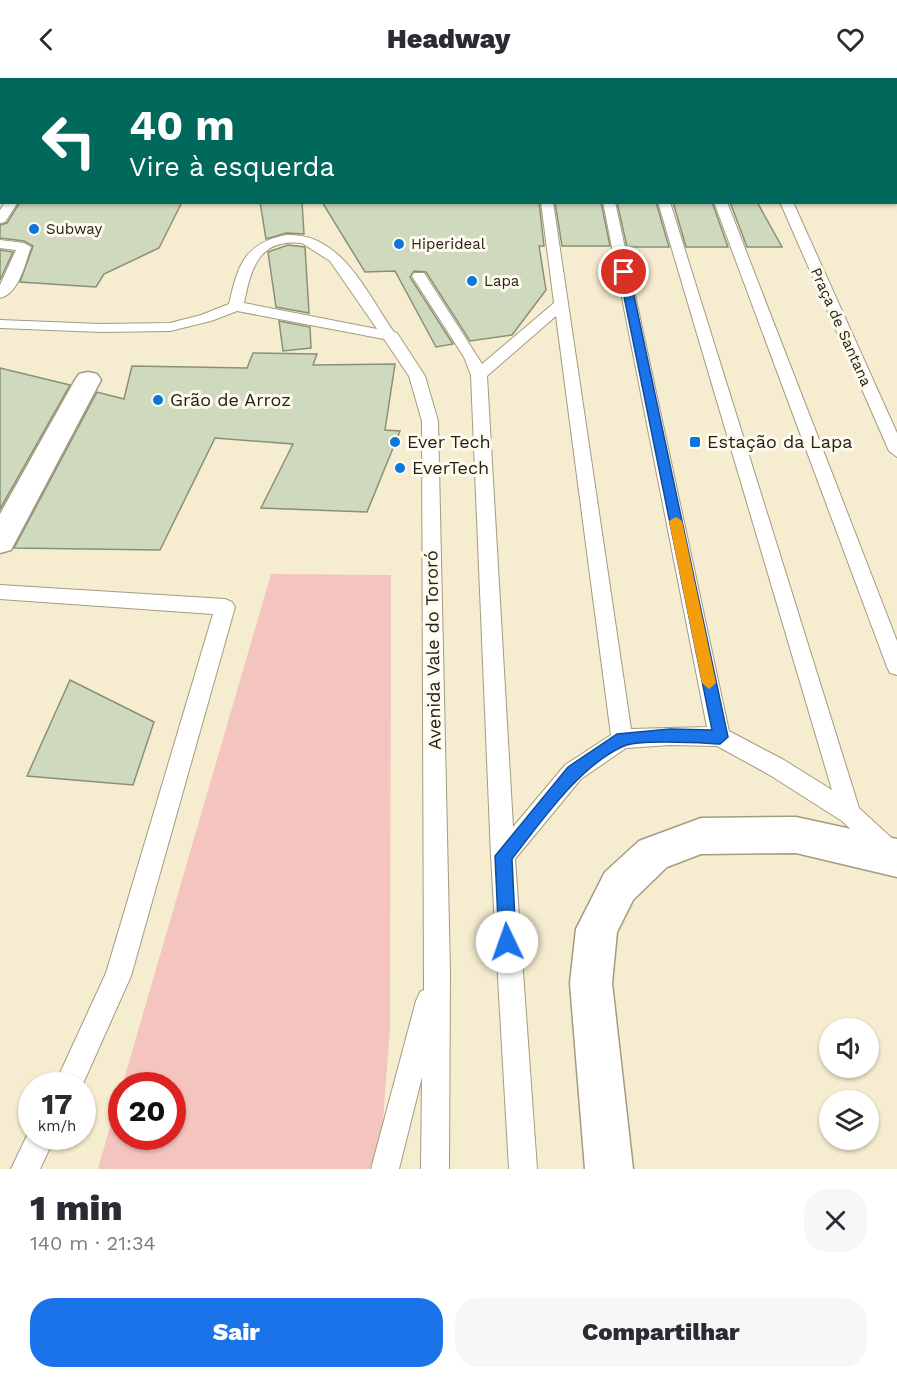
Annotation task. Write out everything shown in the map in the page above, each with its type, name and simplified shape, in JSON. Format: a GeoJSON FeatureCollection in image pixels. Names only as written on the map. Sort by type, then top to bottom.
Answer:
{"type":"FeatureCollection","features":[{"type":"Feature","properties":{"kind":"street"},"geometry":{"type":"LineString","coordinates":[[0,542],[88,380]]}},
{"type":"Feature","properties":{"kind":"street"},"geometry":{"type":"LineString","coordinates":[[609,1169],[591,983],[597,929],[619,886],[653,854],[701,836],[795,835],[888,848]]}},
{"type":"Feature","properties":{"kind":"lane"},"geometry":{"type":"LineString","coordinates":[[0,219],[11,204]]}},
{"type":"Feature","properties":{"kind":"lane"},"geometry":{"type":"LineString","coordinates":[[547,204],[622,739]]}},
{"type":"Feature","properties":{"kind":"lane"},"geometry":{"type":"LineString","coordinates":[[609,204],[720,737]]}},
{"type":"Feature","properties":{"kind":"lane"},"geometry":{"type":"LineString","coordinates":[[665,204],[850,814]]}},
{"type":"Feature","properties":{"kind":"lane"},"geometry":{"type":"LineString","coordinates":[[721,204],[897,667]]}},
{"type":"Feature","properties":{"kind":"lane","name":"Praça de Santana"},"geometry":{"type":"LineString","coordinates":[[787,204],[897,451]]}},
{"type":"Feature","properties":{"kind":"lane","name":"Avenida Vale do Tororó"},"geometry":{"type":"LineString","coordinates":[[237,306],[247,265],[257,251],[284,239],[303,239],[320,246],[335,258],[392,336],[417,376],[430,421],[437,972],[435,1169]]}},
{"type":"Feature","properties":{"kind":"lane"},"geometry":{"type":"LineString","coordinates":[[0,244],[24,248],[10,281],[0,294]]}},
{"type":"Feature","properties":{"kind":"lane"},"geometry":{"type":"LineString","coordinates":[[419,276],[472,357],[479,375],[503,856],[523,1169]]}},
{"type":"Feature","properties":{"kind":"lane"},"geometry":{"type":"LineString","coordinates":[[479,375],[561,304]]}},
{"type":"Feature","properties":{"kind":"lane"},"geometry":{"type":"LineString","coordinates":[[0,324],[101,328],[170,327],[206,318],[237,306],[392,336]]}},
{"type":"Feature","properties":{"kind":"lane"},"geometry":{"type":"LineString","coordinates":[[0,592],[225,607],[118,976],[75,1072]]}},
{"type":"Feature","properties":{"kind":"lane"},"geometry":{"type":"LineString","coordinates":[[503,856],[573,772],[622,739],[670,736],[720,737],[776,767],[850,814],[888,848]]}},
{"type":"Feature","properties":{"kind":"lane","name":"Avenida Vale do Tororó"},"geometry":{"type":"LineString","coordinates":[[385,1169],[437,972]]}},
{"type":"Feature","properties":{"kind":"lane"},"geometry":{"type":"LineString","coordinates":[[25,1169],[34,1150]]}},
{"type":"Feature","properties":{"kind":"shaded area"},"geometry":{"type":"Polygon","coordinates":[[[271,574],[391,575],[390,1029],[381,1145],[370,1169],[98,1169],[108,1134],[108,1150],[186,1150],[186,1072],[126,1072],[271,574]]]}},
{"type":"Feature","properties":{"kind":"building"},"geometry":{"type":"Polygon","coordinates":[[[19,204],[181,204],[159,248],[104,274],[96,287],[20,282],[33,246],[24,241],[0,238],[0,225],[7,223],[19,204]]]}},
{"type":"Feature","properties":{"kind":"building"},"geometry":{"type":"Polygon","coordinates":[[[260,204],[302,204],[304,234],[286,233],[266,239],[260,204]]]}},
{"type":"Feature","properties":{"kind":"building","name":"Lapa"},"geometry":{"type":"Polygon","coordinates":[[[323,204],[539,204],[544,246],[539,246],[546,290],[512,335],[470,341],[426,272],[414,271],[410,277],[453,344],[436,347],[395,271],[365,272],[323,204]]]}},
{"type":"Feature","properties":{"kind":"building"},"geometry":{"type":"Polygon","coordinates":[[[555,204],[601,204],[610,246],[562,246],[555,204]]]}},
{"type":"Feature","properties":{"kind":"building"},"geometry":{"type":"Polygon","coordinates":[[[617,204],[657,204],[669,247],[627,247],[617,204]]]}},
{"type":"Feature","properties":{"kind":"building"},"geometry":{"type":"Polygon","coordinates":[[[674,204],[713,204],[728,247],[686,247],[674,204]]]}},
{"type":"Feature","properties":{"kind":"building"},"geometry":{"type":"Polygon","coordinates":[[[731,204],[758,204],[782,247],[747,247],[731,204]]]}},
{"type":"Feature","properties":{"kind":"building"},"geometry":{"type":"Polygon","coordinates":[[[288,245],[305,247],[309,313],[276,307],[268,252],[288,245]]]}},
{"type":"Feature","properties":{"kind":"building"},"geometry":{"type":"Polygon","coordinates":[[[0,250],[13,252],[0,280],[0,250]]]}},
{"type":"Feature","properties":{"kind":"building"},"geometry":{"type":"Polygon","coordinates":[[[279,321],[310,327],[311,348],[283,351],[279,321]]]}},
{"type":"Feature","properties":{"kind":"building"},"geometry":{"type":"Polygon","coordinates":[[[253,353],[317,354],[313,365],[395,364],[385,430],[400,431],[367,512],[261,508],[293,444],[215,438],[160,550],[14,548],[97,392],[124,399],[132,366],[247,368],[253,353]]]}},
{"type":"Feature","properties":{"kind":"building"},"geometry":{"type":"Polygon","coordinates":[[[0,368],[70,385],[0,509],[0,368]]]}},
{"type":"Feature","properties":{"kind":"building"},"geometry":{"type":"Polygon","coordinates":[[[70,680],[154,722],[133,785],[27,776],[70,680]]]}},
{"type":"Feature","properties":{"kind":"slow traffic"},"geometry":{"type":"LineString","coordinates":[[676,521],[709,683]]}},
{"type":"Feature","properties":{"kind":"place","name":"Subway"},"geometry":{"type":"Point","coordinates":[34,229]}},
{"type":"Feature","properties":{"kind":"place","name":"Hiperideal"},"geometry":{"type":"Point","coordinates":[399,244]}},
{"type":"Feature","properties":{"kind":"place","name":"Lapa"},"geometry":{"type":"Point","coordinates":[472,281]}},
{"type":"Feature","properties":{"kind":"place","name":"Grão de Arroz"},"geometry":{"type":"Point","coordinates":[158,400]}},
{"type":"Feature","properties":{"kind":"place","name":"Ever Tech"},"geometry":{"type":"Point","coordinates":[395,442]}},
{"type":"Feature","properties":{"kind":"place","name":"Estação da Lapa"},"geometry":{"type":"Point","coordinates":[695,442]}},
{"type":"Feature","properties":{"kind":"place","name":"EverTech"},"geometry":{"type":"Point","coordinates":[400,468]}},
{"type":"Feature","properties":{"kind":"route"},"geometry":{"type":"LineString","coordinates":[[507,942],[503,856],[573,772],[622,739],[670,736],[720,737],[624,272]]}}]}
